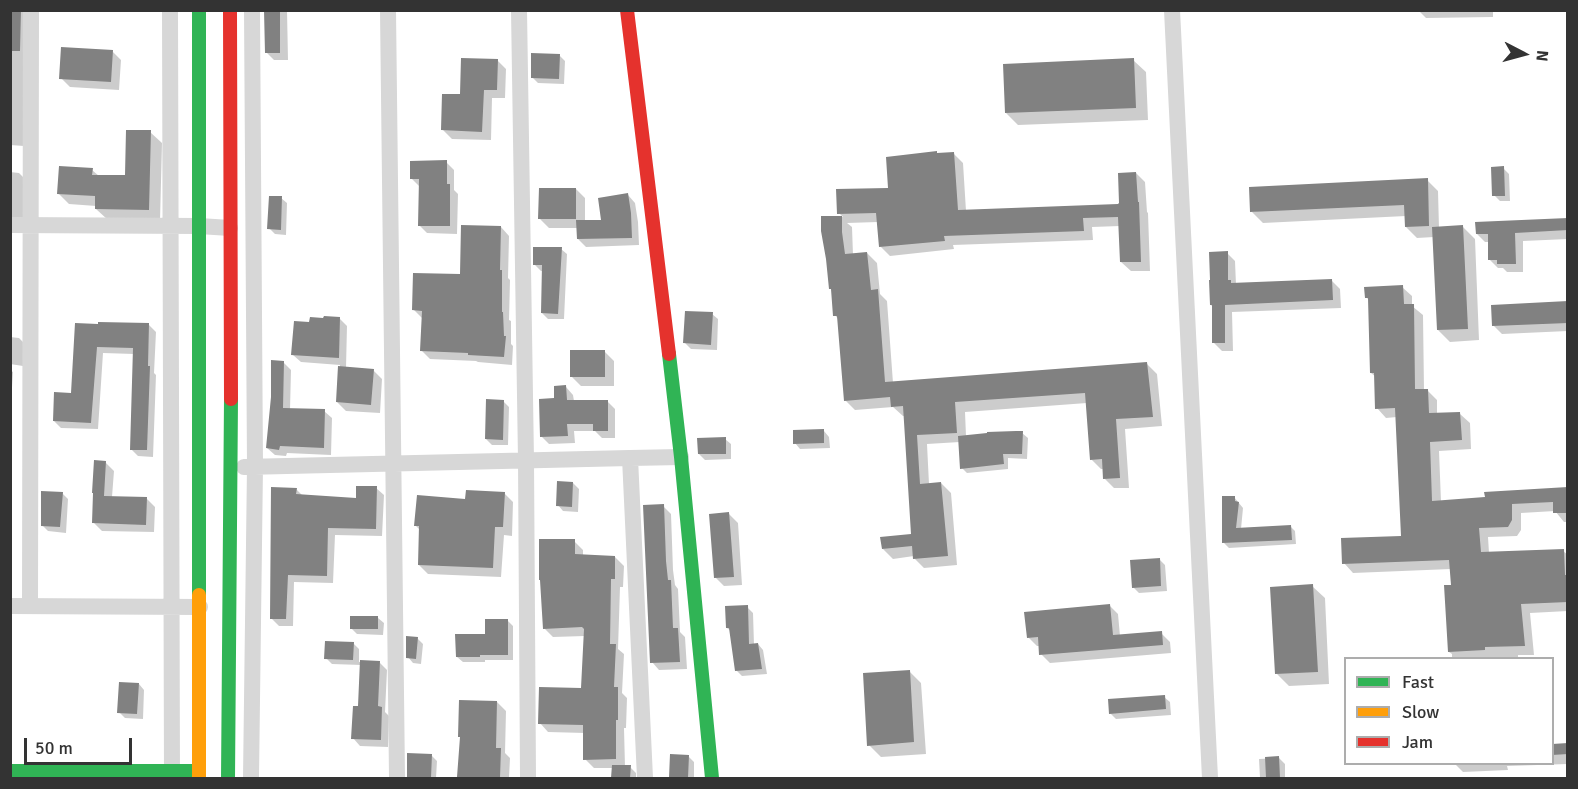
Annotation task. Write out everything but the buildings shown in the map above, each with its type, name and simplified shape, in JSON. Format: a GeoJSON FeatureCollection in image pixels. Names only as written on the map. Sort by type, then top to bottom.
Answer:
{"type":"FeatureCollection","features":[{"type":"Feature","properties":{"kind":"main road"},"geometry":{"type":"LineString","coordinates":[[10,771],[199,775],[199,10]]}},
{"type":"Feature","properties":{"kind":"main road"},"geometry":{"type":"LineString","coordinates":[[228,778],[231,467],[230,10]]}},
{"type":"Feature","properties":{"kind":"main road"},"geometry":{"type":"LineString","coordinates":[[627,10],[681,457],[712,778]]}},
{"type":"Feature","properties":{"kind":"street"},"geometry":{"type":"LineString","coordinates":[[30,606],[31,10]]}},
{"type":"Feature","properties":{"kind":"street"},"geometry":{"type":"LineString","coordinates":[[170,10],[171,775]]}},
{"type":"Feature","properties":{"kind":"street"},"geometry":{"type":"LineString","coordinates":[[251,778],[255,466],[252,10]]}},
{"type":"Feature","properties":{"kind":"street"},"geometry":{"type":"LineString","coordinates":[[388,10],[397,778]]}},
{"type":"Feature","properties":{"kind":"street"},"geometry":{"type":"LineString","coordinates":[[519,10],[528,778]]}},
{"type":"Feature","properties":{"kind":"street"},"geometry":{"type":"LineString","coordinates":[[1172,10],[1210,778]]}},
{"type":"Feature","properties":{"kind":"street"},"geometry":{"type":"LineString","coordinates":[[10,225],[230,228]]}},
{"type":"Feature","properties":{"kind":"street"},"geometry":{"type":"LineString","coordinates":[[231,467],[681,457]]}},
{"type":"Feature","properties":{"kind":"street"},"geometry":{"type":"LineString","coordinates":[[630,458],[645,778]]}},
{"type":"Feature","properties":{"kind":"street"},"geometry":{"type":"LineString","coordinates":[[10,606],[200,607]]}},
{"type":"Feature","properties":{"kind":"traffic: fast"},"geometry":{"type":"LineString","coordinates":[[199,10],[199,595]]}},
{"type":"Feature","properties":{"kind":"traffic: fast"},"geometry":{"type":"LineString","coordinates":[[669,354],[712,778]]}},
{"type":"Feature","properties":{"kind":"traffic: fast"},"geometry":{"type":"LineString","coordinates":[[228,778],[231,399]]}},
{"type":"Feature","properties":{"kind":"traffic: fast"},"geometry":{"type":"LineString","coordinates":[[10,771],[199,771]]}},
{"type":"Feature","properties":{"kind":"traffic: slow"},"geometry":{"type":"LineString","coordinates":[[199,595],[199,778]]}},
{"type":"Feature","properties":{"kind":"traffic: jam"},"geometry":{"type":"LineString","coordinates":[[230,10],[231,399]]}},
{"type":"Feature","properties":{"kind":"traffic: jam"},"geometry":{"type":"LineString","coordinates":[[627,10],[669,354]]}}]}
